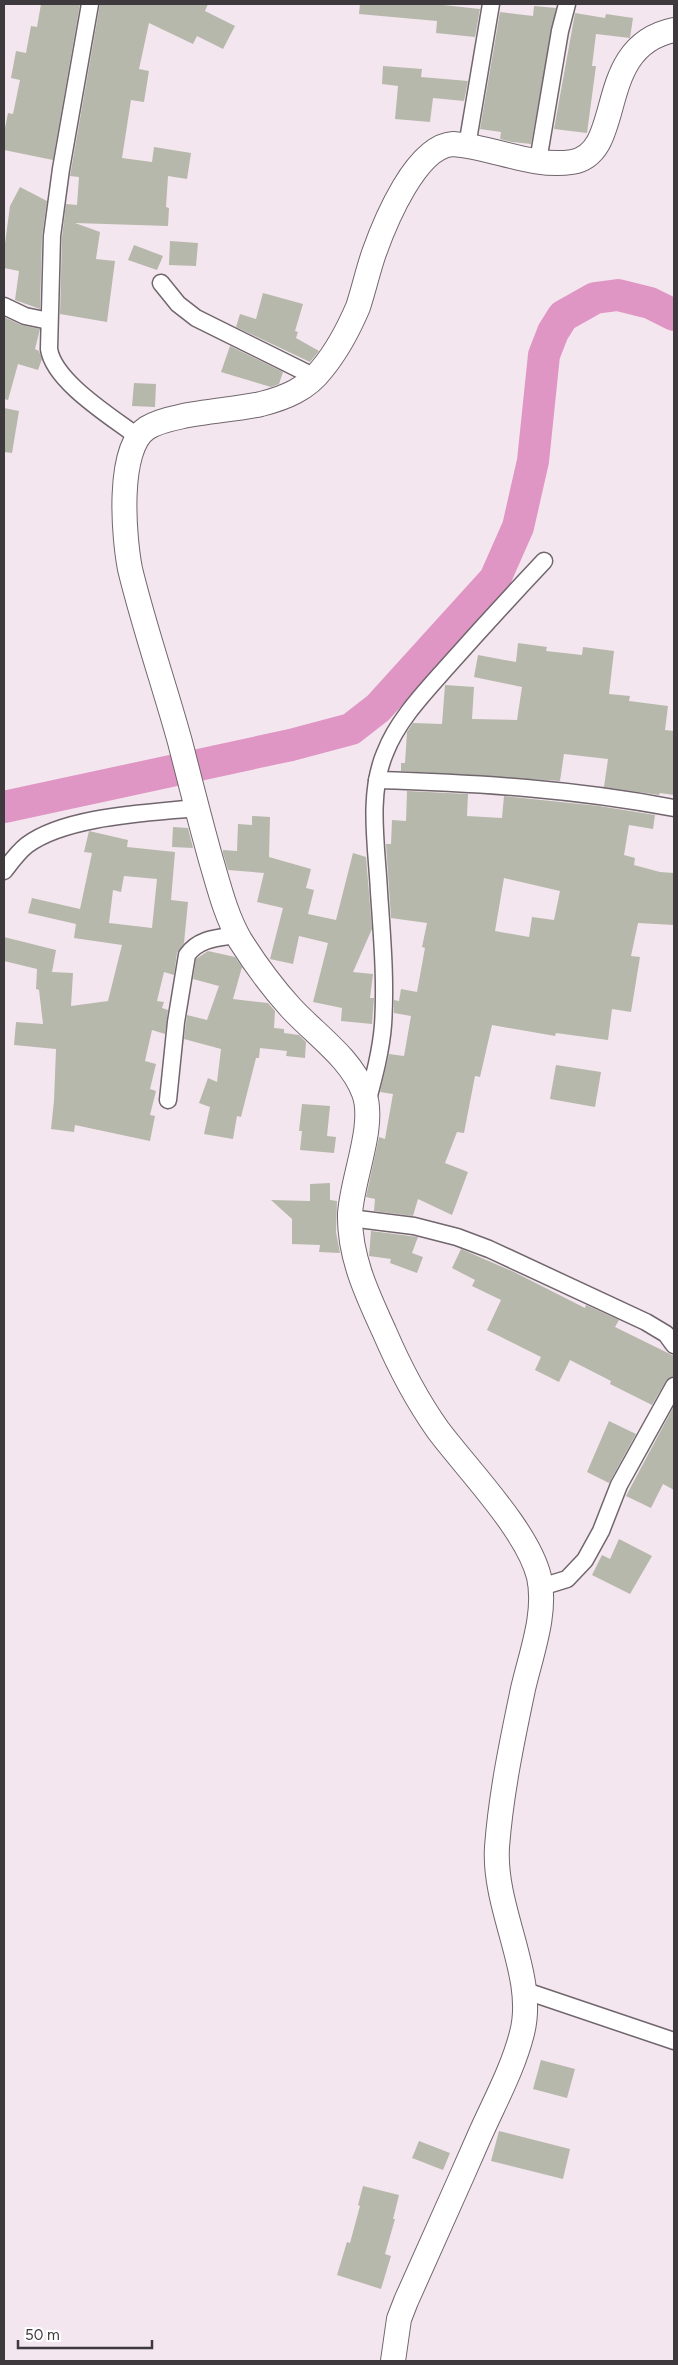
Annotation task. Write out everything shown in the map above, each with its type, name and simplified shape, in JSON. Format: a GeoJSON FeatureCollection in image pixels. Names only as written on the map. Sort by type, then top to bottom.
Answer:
{"type":"FeatureCollection","features":[{"type":"Feature","properties":{"kind":"street"},"geometry":{"type":"LineString","coordinates":[[90,4],[61,169],[52,236],[48,349],[55,366],[85,396],[138,437]]}},
{"type":"Feature","properties":{"kind":"street"},"geometry":{"type":"LineString","coordinates":[[467,146],[491,4]]}},
{"type":"Feature","properties":{"kind":"street"},"geometry":{"type":"LineString","coordinates":[[538,161],[562,23],[568,4]]}},
{"type":"Feature","properties":{"kind":"street"},"geometry":{"type":"LineString","coordinates":[[367,1103],[362,1089],[347,1064],[275,990],[237,935],[222,896],[195,804],[177,730],[138,602],[126,544],[126,482],[132,450],[138,437],[147,428],[172,419],[225,411],[282,398],[304,387],[315,377],[335,352],[358,307],[382,231],[401,194],[428,155],[438,148],[453,144],[538,161],[565,162],[579,160],[596,148],[604,131],[614,95],[628,60],[639,47],[650,39],[674,30]]}},
{"type":"Feature","properties":{"kind":"street"},"geometry":{"type":"LineString","coordinates":[[161,283],[178,304],[196,318],[315,377]]}},
{"type":"Feature","properties":{"kind":"street"},"geometry":{"type":"LineString","coordinates":[[4,306],[25,316],[49,321]]}},
{"type":"Feature","properties":{"kind":"street"},"geometry":{"type":"LineString","coordinates":[[392,2361],[399,2319],[406,2301],[499,2094],[521,2037],[525,2014],[523,1990],[499,1891],[497,1852],[511,1749],[538,1622],[540,1587],[532,1557],[520,1536],[437,1428],[407,1383],[363,1283],[356,1262],[350,1218],[353,1185],[367,1122],[367,1103],[376,1068],[383,1026],[382,935],[376,828],[377,780],[385,751],[410,710],[486,623],[544,561]]}},
{"type":"Feature","properties":{"kind":"street"},"geometry":{"type":"LineString","coordinates":[[377,780],[516,786],[603,795],[674,808]]}},
{"type":"Feature","properties":{"kind":"street"},"geometry":{"type":"LineString","coordinates":[[4,871],[27,846],[46,835],[69,826],[195,804]]}},
{"type":"Feature","properties":{"kind":"street"},"geometry":{"type":"LineString","coordinates":[[168,1100],[176,1022],[187,955],[192,947],[203,941],[237,935]]}},
{"type":"Feature","properties":{"kind":"street"},"geometry":{"type":"LineString","coordinates":[[350,1218],[414,1226],[457,1237],[488,1249],[646,1322],[666,1334],[674,1345]]}},
{"type":"Feature","properties":{"kind":"street"},"geometry":{"type":"LineString","coordinates":[[540,1587],[567,1579],[585,1560],[601,1531],[619,1485],[674,1386]]}},
{"type":"Feature","properties":{"kind":"street"},"geometry":{"type":"LineString","coordinates":[[523,1990],[674,2041]]}},
{"type":"Feature","properties":{"kind":"building"},"geometry":{"type":"Polygon","coordinates":[[[41,4],[80,4],[53,160],[4,150],[4,133],[8,113],[13,114],[20,80],[11,78],[16,51],[26,53],[31,26],[37,27],[41,4]]]}},
{"type":"Feature","properties":{"kind":"building"},"geometry":{"type":"Polygon","coordinates":[[[100,4],[208,4],[205,11],[235,26],[223,49],[197,36],[193,44],[149,23],[139,69],[149,71],[144,102],[131,100],[122,158],[152,162],[154,147],[191,153],[187,179],[168,176],[166,207],[169,208],[168,226],[75,223],[100,232],[96,259],[115,261],[107,322],[60,314],[62,237],[66,204],[77,205],[79,177],[70,176],[100,4]]]}},
{"type":"Feature","properties":{"kind":"building"},"geometry":{"type":"Polygon","coordinates":[[[360,4],[434,4],[480,9],[475,37],[436,33],[437,21],[359,14],[360,4]]]}},
{"type":"Feature","properties":{"kind":"building"},"geometry":{"type":"Polygon","coordinates":[[[534,6],[556,8],[531,144],[500,139],[501,132],[480,129],[500,12],[533,16],[534,6]]]}},
{"type":"Feature","properties":{"kind":"building"},"geometry":{"type":"Polygon","coordinates":[[[575,13],[605,18],[606,14],[633,18],[630,38],[596,34],[592,66],[596,66],[587,133],[554,129],[575,13]]]}},
{"type":"Feature","properties":{"kind":"building"},"geometry":{"type":"Polygon","coordinates":[[[383,66],[422,69],[421,77],[468,81],[464,101],[433,98],[430,122],[395,119],[398,86],[382,84],[383,66]]]}},
{"type":"Feature","properties":{"kind":"building"},"geometry":{"type":"Polygon","coordinates":[[[20,187],[47,201],[42,236],[40,309],[15,300],[19,271],[4,268],[4,251],[10,206],[20,187]]]}},
{"type":"Feature","properties":{"kind":"building"},"geometry":{"type":"Polygon","coordinates":[[[170,241],[198,243],[196,266],[169,265],[170,241]]]}},
{"type":"Feature","properties":{"kind":"building"},"geometry":{"type":"Polygon","coordinates":[[[134,245],[163,256],[157,270],[128,260],[134,245]]]}},
{"type":"Feature","properties":{"kind":"building"},"geometry":{"type":"Polygon","coordinates":[[[263,293],[303,304],[295,331],[298,332],[296,338],[319,351],[310,362],[236,327],[240,314],[256,319],[263,293]]]}},
{"type":"Feature","properties":{"kind":"building"},"geometry":{"type":"Polygon","coordinates":[[[4,317],[21,325],[40,329],[35,349],[39,351],[42,359],[38,370],[18,364],[8,400],[4,399],[4,317]]]}},
{"type":"Feature","properties":{"kind":"building"},"geometry":{"type":"Polygon","coordinates":[[[230,346],[283,372],[279,384],[271,387],[221,372],[230,346]]]}},
{"type":"Feature","properties":{"kind":"building"},"geometry":{"type":"Polygon","coordinates":[[[134,383],[156,384],[155,407],[132,406],[134,383]]]}},
{"type":"Feature","properties":{"kind":"building"},"geometry":{"type":"Polygon","coordinates":[[[4,408],[19,411],[12,453],[4,452],[4,408]]]}},
{"type":"Feature","properties":{"kind":"building"},"geometry":{"type":"Polygon","coordinates":[[[518,643],[547,647],[546,651],[582,655],[583,647],[614,651],[609,694],[630,696],[629,701],[668,706],[665,730],[674,731],[674,795],[660,793],[659,795],[604,787],[608,759],[564,754],[560,781],[401,771],[401,763],[405,763],[407,732],[413,723],[442,724],[445,685],[474,687],[472,719],[517,720],[522,687],[474,677],[478,655],[516,662],[518,643]]]}},
{"type":"Feature","properties":{"kind":"building"},"geometry":{"type":"Polygon","coordinates":[[[407,791],[468,794],[467,816],[502,818],[504,796],[599,806],[655,815],[653,829],[629,825],[624,855],[635,858],[634,865],[660,872],[674,873],[674,925],[638,923],[631,956],[640,957],[631,1012],[612,1009],[608,1040],[556,1033],[555,1036],[492,1025],[480,1077],[475,1076],[464,1133],[457,1132],[445,1163],[468,1172],[452,1215],[418,1199],[413,1216],[374,1211],[375,1199],[366,1197],[379,1137],[385,1139],[393,1094],[380,1092],[389,1054],[404,1056],[411,1016],[394,1013],[394,1000],[399,1001],[401,989],[417,992],[425,948],[422,947],[427,923],[391,918],[386,844],[391,844],[392,820],[406,821],[407,791]],[[504,878],[495,931],[529,937],[532,917],[554,920],[560,891],[504,878]]]}},
{"type":"Feature","properties":{"kind":"building"},"geometry":{"type":"Polygon","coordinates":[[[252,816],[270,817],[269,857],[311,869],[306,888],[314,890],[308,914],[336,920],[353,853],[366,857],[372,929],[353,972],[373,974],[370,998],[374,998],[372,1024],[341,1021],[342,1008],[313,1002],[328,943],[299,936],[293,964],[270,959],[283,908],[257,902],[264,873],[228,870],[223,853],[223,850],[237,851],[238,824],[252,825],[252,816]]]}},
{"type":"Feature","properties":{"kind":"building"},"geometry":{"type":"Polygon","coordinates":[[[173,827],[188,828],[193,848],[172,847],[173,827]]]}},
{"type":"Feature","properties":{"kind":"building"},"geometry":{"type":"Polygon","coordinates":[[[89,831],[128,840],[127,847],[175,852],[171,900],[188,902],[184,943],[177,953],[174,975],[164,972],[157,1001],[164,1002],[162,1008],[168,1010],[165,1034],[152,1030],[145,1061],[156,1064],[150,1089],[156,1091],[150,1115],[155,1116],[150,1141],[75,1125],[74,1132],[51,1129],[56,1049],[14,1045],[16,1022],[43,1024],[39,990],[36,989],[37,969],[4,961],[4,937],[56,950],[52,972],[73,973],[71,1006],[108,1001],[122,945],[74,938],[76,924],[28,913],[32,898],[80,909],[92,853],[84,852],[89,831]],[[124,876],[121,892],[113,890],[109,923],[152,928],[157,879],[124,876]]]}},
{"type":"Feature","properties":{"kind":"building"},"geometry":{"type":"Polygon","coordinates":[[[208,951],[235,957],[242,967],[233,999],[268,1003],[275,1011],[274,1028],[284,1029],[284,1033],[299,1035],[306,1042],[305,1058],[286,1056],[287,1051],[260,1048],[259,1058],[256,1058],[241,1117],[237,1116],[233,1139],[204,1134],[210,1107],[199,1103],[208,1078],[217,1082],[221,1049],[184,1039],[187,1015],[207,1020],[219,986],[193,979],[196,959],[208,951]]]}},
{"type":"Feature","properties":{"kind":"building"},"geometry":{"type":"Polygon","coordinates":[[[556,1065],[601,1072],[595,1107],[550,1099],[556,1065]]]}},
{"type":"Feature","properties":{"kind":"building"},"geometry":{"type":"Polygon","coordinates":[[[302,1104],[330,1106],[327,1136],[336,1137],[334,1153],[300,1150],[302,1131],[299,1131],[302,1104]]]}},
{"type":"Feature","properties":{"kind":"building"},"geometry":{"type":"Polygon","coordinates":[[[330,1183],[330,1200],[337,1201],[336,1232],[340,1253],[319,1252],[320,1245],[292,1244],[292,1219],[271,1200],[310,1201],[310,1184],[330,1183]]]}},
{"type":"Feature","properties":{"kind":"building"},"geometry":{"type":"Polygon","coordinates":[[[371,1231],[418,1237],[412,1253],[423,1257],[417,1273],[390,1263],[391,1259],[369,1256],[371,1231]]]}},
{"type":"Feature","properties":{"kind":"building"},"geometry":{"type":"Polygon","coordinates":[[[461,1249],[512,1271],[585,1308],[586,1305],[619,1320],[615,1327],[674,1356],[674,1376],[666,1381],[652,1405],[610,1384],[611,1381],[570,1360],[559,1382],[535,1370],[541,1357],[487,1330],[501,1300],[472,1286],[475,1280],[452,1268],[461,1249]]]}},
{"type":"Feature","properties":{"kind":"building"},"geometry":{"type":"Polygon","coordinates":[[[674,1406],[674,1490],[663,1484],[651,1508],[626,1496],[674,1406]]]}},
{"type":"Feature","properties":{"kind":"building"},"geometry":{"type":"Polygon","coordinates":[[[609,1421],[636,1434],[609,1483],[587,1472],[609,1421]]]}},
{"type":"Feature","properties":{"kind":"building"},"geometry":{"type":"Polygon","coordinates":[[[619,1539],[652,1556],[630,1594],[592,1575],[602,1555],[610,1559],[619,1539]]]}},
{"type":"Feature","properties":{"kind":"building"},"geometry":{"type":"Polygon","coordinates":[[[541,2060],[575,2069],[567,2098],[533,2089],[541,2060]]]}},
{"type":"Feature","properties":{"kind":"building"},"geometry":{"type":"Polygon","coordinates":[[[499,2131],[570,2149],[563,2179],[491,2161],[499,2131]]]}},
{"type":"Feature","properties":{"kind":"building"},"geometry":{"type":"Polygon","coordinates":[[[419,2141],[450,2153],[443,2170],[412,2158],[419,2141]]]}},
{"type":"Feature","properties":{"kind":"building"},"geometry":{"type":"Polygon","coordinates":[[[363,2186],[399,2195],[393,2219],[395,2219],[385,2254],[391,2256],[381,2289],[337,2275],[347,2242],[350,2243],[360,2206],[358,2205],[363,2186]]]}},
{"type":"Feature","properties":{"kind":"waterway"},"geometry":{"type":"LineString","coordinates":[[4,807],[291,745],[351,729],[378,708],[495,579],[518,527],[533,461],[544,355],[553,332],[563,316],[595,298],[618,295],[650,303],[674,315]]}}]}
